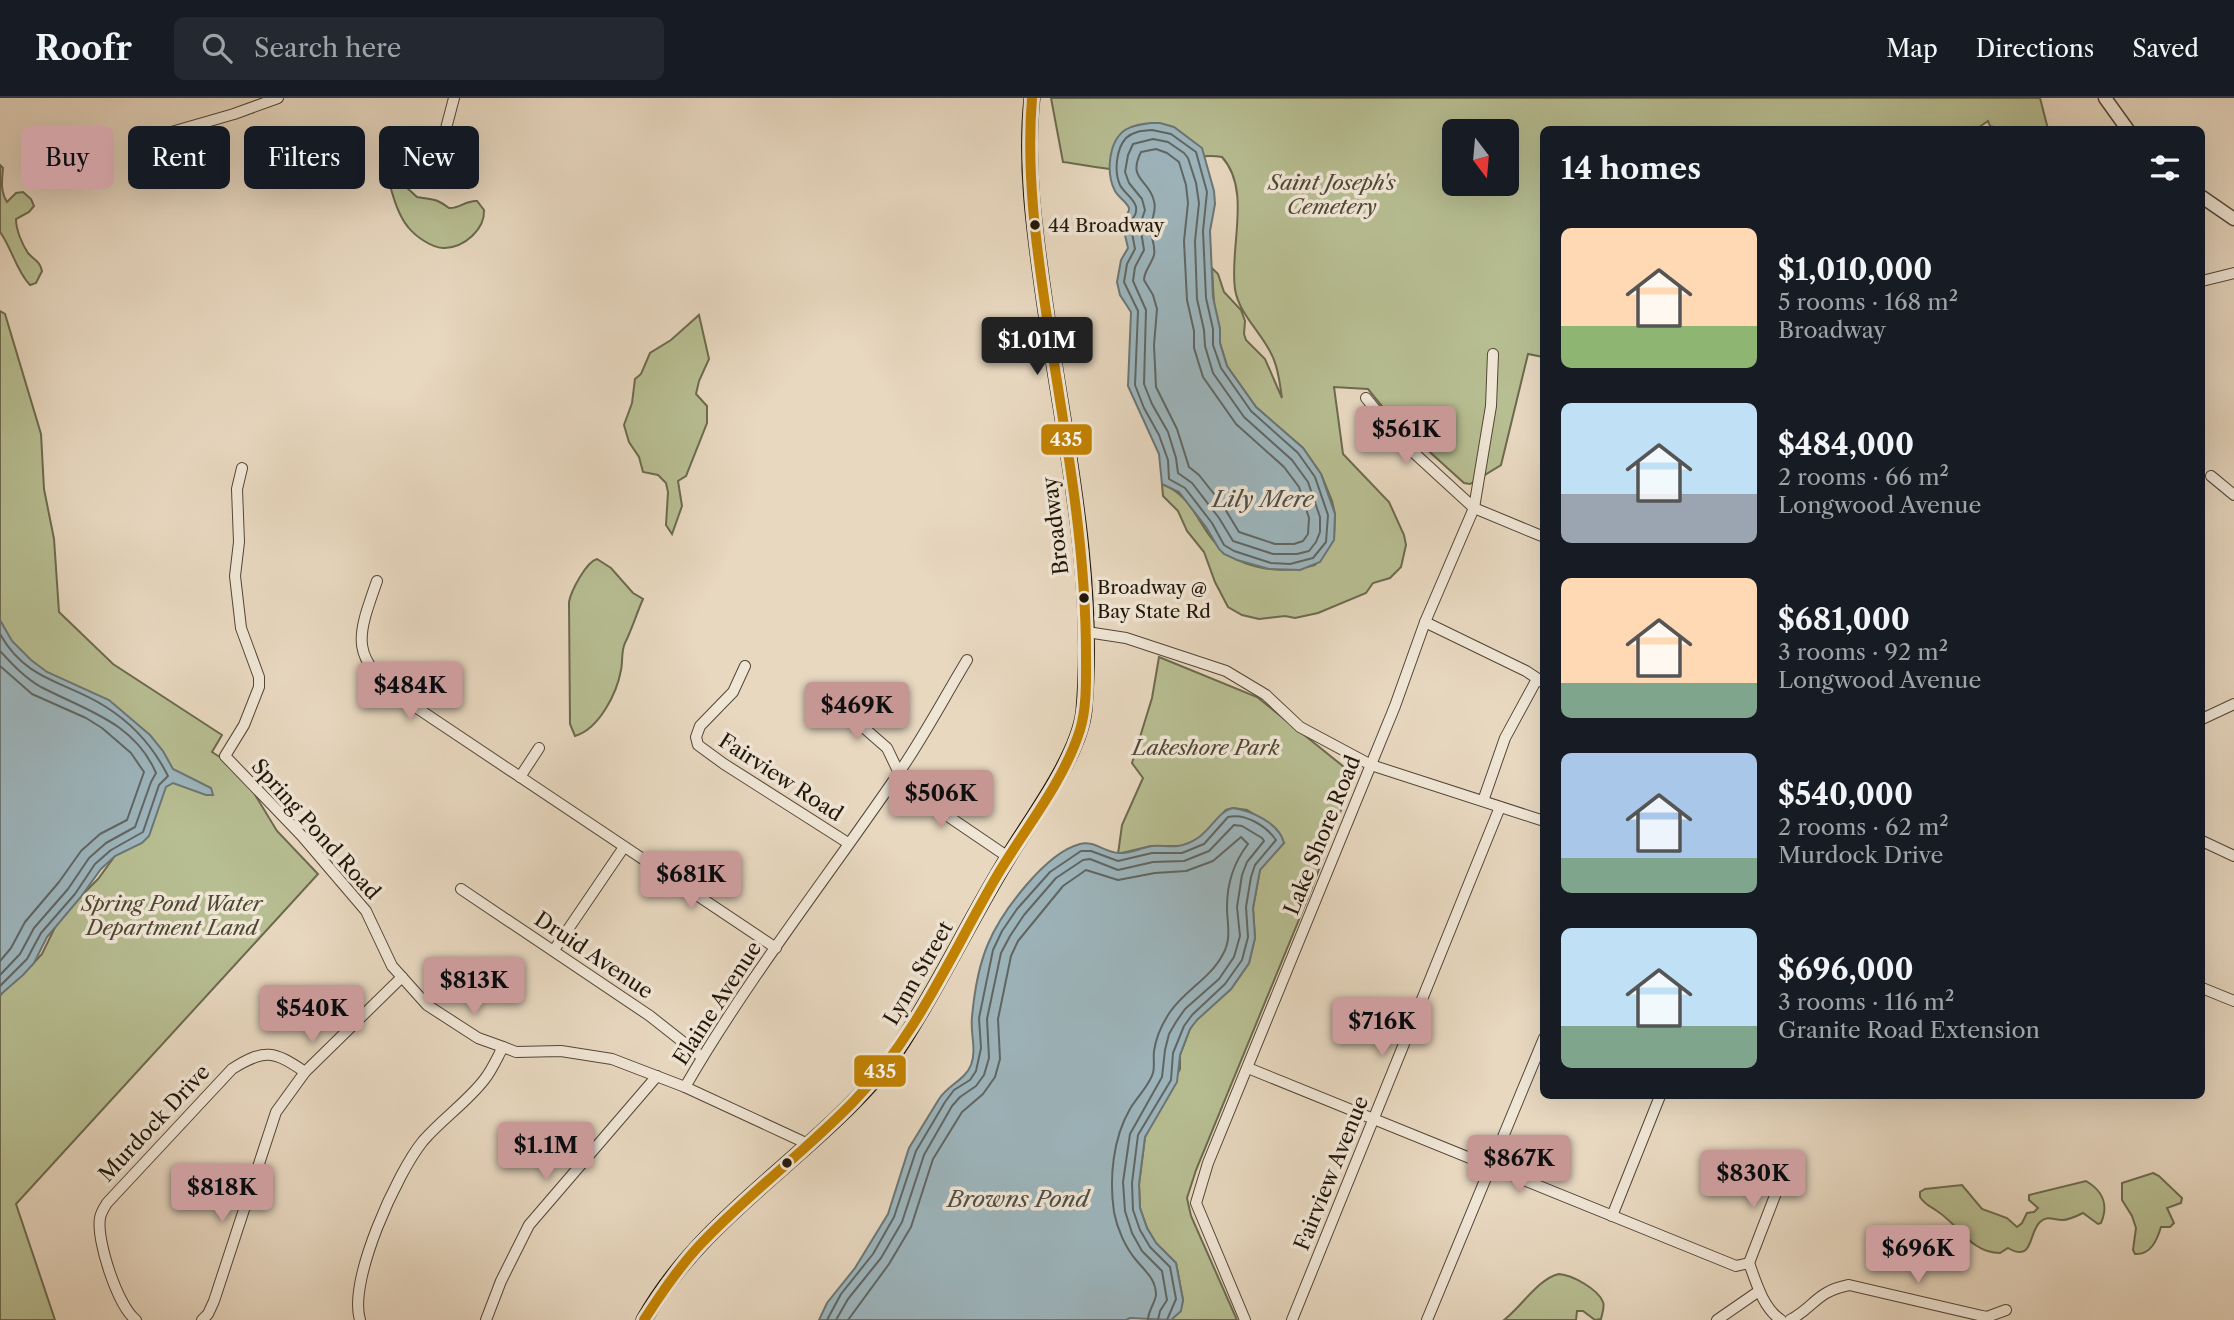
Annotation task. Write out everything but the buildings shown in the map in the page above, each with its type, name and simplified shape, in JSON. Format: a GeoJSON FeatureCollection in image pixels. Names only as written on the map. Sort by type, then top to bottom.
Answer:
{"type":"FeatureCollection","features":[{"type":"Feature","properties":{"kind":"main road","name":"Broadway"},"geometry":{"type":"LineString","coordinates":[[1032,98],[1028,131],[1032,216],[1050,347],[1076,501],[1087,632],[1086,657]]}},
{"type":"Feature","properties":{"kind":"main road","name":"Lynn Street"},"geometry":{"type":"LineString","coordinates":[[644,1320],[658,1296],[704,1240],[837,1119],[883,1069],[911,1029],[1008,857],[1059,777],[1084,715],[1086,657]]}},
{"type":"Feature","properties":{"kind":"street"},"geometry":{"type":"LineString","coordinates":[[190,126],[278,98]]}},
{"type":"Feature","properties":{"kind":"street"},"geometry":{"type":"LineString","coordinates":[[447,126],[454,98]]}},
{"type":"Feature","properties":{"kind":"street"},"geometry":{"type":"LineString","coordinates":[[2105,98],[2125,126]]}},
{"type":"Feature","properties":{"kind":"street"},"geometry":{"type":"LineString","coordinates":[[2205,199],[2233,220]]}},
{"type":"Feature","properties":{"kind":"street"},"geometry":{"type":"LineString","coordinates":[[2205,280],[2234,273]]}},
{"type":"Feature","properties":{"kind":"street","name":"Lake Shore Road"},"geometry":{"type":"LineString","coordinates":[[1245,1320],[1196,1203],[1208,1163],[1395,706],[1425,622],[1474,509],[1491,405],[1493,354]]}},
{"type":"Feature","properties":{"kind":"street"},"geometry":{"type":"LineString","coordinates":[[1366,398],[1401,440],[1474,509],[1540,531]]}},
{"type":"Feature","properties":{"kind":"street","name":"Spring Pond Road"},"geometry":{"type":"LineString","coordinates":[[242,468],[237,489],[239,542],[235,576],[241,628],[259,687],[244,725],[225,756],[302,836],[366,911],[392,966],[427,1005],[478,1038],[516,1052],[561,1051],[612,1059],[685,1087],[808,1144]]}},
{"type":"Feature","properties":{"kind":"street"},"geometry":{"type":"LineString","coordinates":[[2211,476],[2234,495]]}},
{"type":"Feature","properties":{"kind":"street"},"geometry":{"type":"LineString","coordinates":[[377,581],[360,638],[366,660],[384,683],[402,698],[776,948]]}},
{"type":"Feature","properties":{"kind":"street"},"geometry":{"type":"LineString","coordinates":[[1425,622],[1540,680]]}},
{"type":"Feature","properties":{"kind":"street"},"geometry":{"type":"LineString","coordinates":[[1087,632],[1126,638],[1226,671],[1266,695],[1300,727],[1371,765],[1540,820]]}},
{"type":"Feature","properties":{"kind":"street","name":"Elaine Avenue"},"geometry":{"type":"LineString","coordinates":[[685,1087],[702,1057],[898,773],[967,660]]}},
{"type":"Feature","properties":{"kind":"street","name":"Fairview Road"},"geometry":{"type":"LineString","coordinates":[[745,666],[733,692],[700,726],[698,745],[848,843]]}},
{"type":"Feature","properties":{"kind":"street"},"geometry":{"type":"LineString","coordinates":[[1483,801],[1505,738],[1540,683]]}},
{"type":"Feature","properties":{"kind":"street"},"geometry":{"type":"LineString","coordinates":[[831,699],[887,748],[898,773],[933,806],[1008,857]]}},
{"type":"Feature","properties":{"kind":"street"},"geometry":{"type":"LineString","coordinates":[[2205,718],[2234,704]]}},
{"type":"Feature","properties":{"kind":"street"},"geometry":{"type":"LineString","coordinates":[[520,777],[539,748]]}},
{"type":"Feature","properties":{"kind":"street","name":"Fairview Avenue"},"geometry":{"type":"LineString","coordinates":[[1292,1320],[1500,807]]}},
{"type":"Feature","properties":{"kind":"street"},"geometry":{"type":"LineString","coordinates":[[2205,842],[2234,856]]}},
{"type":"Feature","properties":{"kind":"street"},"geometry":{"type":"LineString","coordinates":[[554,950],[624,847]]}},
{"type":"Feature","properties":{"kind":"street","name":"Druid Avenue"},"geometry":{"type":"LineString","coordinates":[[461,888],[650,1016],[702,1057]]}},
{"type":"Feature","properties":{"kind":"street"},"geometry":{"type":"LineString","coordinates":[[202,1320],[214,1301],[276,1112],[306,1072],[402,977]]}},
{"type":"Feature","properties":{"kind":"street"},"geometry":{"type":"LineString","coordinates":[[2205,989],[2234,1001]]}},
{"type":"Feature","properties":{"kind":"street"},"geometry":{"type":"LineString","coordinates":[[360,1320],[356,1307],[368,1255],[397,1180],[423,1142],[485,1079],[503,1047]]}},
{"type":"Feature","properties":{"kind":"street"},"geometry":{"type":"LineString","coordinates":[[1427,1320],[1540,1047]]}},
{"type":"Feature","properties":{"kind":"street","name":"Murdock Drive"},"geometry":{"type":"LineString","coordinates":[[135,1320],[123,1307],[117,1294],[102,1238],[100,1218],[107,1203],[232,1069],[246,1060],[270,1053],[279,1055],[306,1072]]}},
{"type":"Feature","properties":{"kind":"street"},"geometry":{"type":"LineString","coordinates":[[1248,1068],[1736,1266],[1749,1263]]}},
{"type":"Feature","properties":{"kind":"street"},"geometry":{"type":"LineString","coordinates":[[486,1320],[501,1281],[529,1225],[657,1076]]}},
{"type":"Feature","properties":{"kind":"street"},"geometry":{"type":"LineString","coordinates":[[1612,1216],[1659,1099]]}},
{"type":"Feature","properties":{"kind":"street"},"geometry":{"type":"LineString","coordinates":[[1780,1320],[1759,1291],[1749,1263],[1786,1167]]}},
{"type":"Feature","properties":{"kind":"street"},"geometry":{"type":"LineString","coordinates":[[1790,1320],[1820,1295],[1838,1287],[1859,1286],[1978,1315],[1997,1315],[2006,1310]]}},
{"type":"Feature","properties":{"kind":"street"},"geometry":{"type":"LineString","coordinates":[[1717,1320],[1759,1291]]}},
{"type":"Feature","properties":{"kind":"green space","name":"Saint Joseph's Cemetery"},"geometry":{"type":"Polygon","coordinates":[[[1051,98],[2040,98],[2047,126],[1990,126],[1988,121],[1981,126],[1540,126],[1540,356],[1528,354],[1501,465],[1470,484],[1464,483],[1389,415],[1368,389],[1334,387],[1343,454],[1389,502],[1406,545],[1401,567],[1390,578],[1373,583],[1366,593],[1318,613],[1295,618],[1285,616],[1259,619],[1242,615],[1228,607],[1204,552],[1187,531],[1178,511],[1163,496],[1162,484],[1185,500],[1222,549],[1233,558],[1259,567],[1288,570],[1315,565],[1334,539],[1335,514],[1321,474],[1303,448],[1256,407],[1227,366],[1220,343],[1212,268],[1218,274],[1224,292],[1241,310],[1245,321],[1246,340],[1265,359],[1282,398],[1270,351],[1237,299],[1234,273],[1238,202],[1231,170],[1222,157],[1211,156],[1151,170],[1131,171],[1063,162],[1051,98]]]}},
{"type":"Feature","properties":{"kind":"green space"},"geometry":{"type":"Polygon","coordinates":[[[0,165],[3,168],[2,190],[7,202],[16,193],[23,192],[34,206],[16,219],[18,232],[28,253],[42,271],[36,283],[30,285],[0,232],[0,165]]]}},
{"type":"Feature","properties":{"kind":"green space"},"geometry":{"type":"Polygon","coordinates":[[[391,189],[408,189],[417,197],[437,200],[449,208],[477,201],[484,210],[483,217],[477,230],[466,241],[452,247],[440,248],[425,241],[408,227],[391,189]]]}},
{"type":"Feature","properties":{"kind":"green space","name":"Spring Pond Water Department Land"},"geometry":{"type":"Polygon","coordinates":[[[0,311],[5,314],[41,434],[44,489],[54,539],[59,612],[113,664],[222,735],[212,752],[240,770],[277,831],[318,874],[16,1204],[55,1320],[0,1320],[0,996],[15,977],[42,954],[60,917],[98,879],[117,853],[0,639],[0,311]]]}},
{"type":"Feature","properties":{"kind":"green space"},"geometry":{"type":"Polygon","coordinates":[[[699,315],[709,359],[696,394],[707,406],[707,423],[686,476],[678,481],[682,506],[672,534],[666,525],[666,483],[658,475],[643,472],[624,425],[632,403],[635,379],[641,374],[650,353],[671,340],[699,315]]]}},
{"type":"Feature","properties":{"kind":"green space"},"geometry":{"type":"Polygon","coordinates":[[[597,559],[611,568],[633,593],[643,599],[624,646],[622,667],[611,699],[592,726],[575,736],[570,724],[569,602],[584,571],[597,559]]]}},
{"type":"Feature","properties":{"kind":"green space","name":"Lakeshore Park"},"geometry":{"type":"Polygon","coordinates":[[[1159,657],[1257,697],[1354,775],[1312,888],[1196,1170],[1187,1198],[1191,1216],[1237,1320],[1171,1320],[1180,1311],[1183,1300],[1176,1263],[1156,1243],[1147,1228],[1140,1208],[1139,1184],[1145,1137],[1180,1069],[1180,1055],[1190,1029],[1196,1020],[1231,989],[1249,963],[1255,938],[1253,908],[1260,869],[1284,843],[1274,827],[1247,810],[1233,808],[1226,810],[1200,838],[1189,843],[1181,846],[1151,846],[1118,854],[1122,825],[1143,778],[1132,763],[1152,698],[1159,657]]]}},
{"type":"Feature","properties":{"kind":"green space"},"geometry":{"type":"Polygon","coordinates":[[[2153,1173],[2182,1198],[2181,1203],[2167,1208],[2174,1223],[2170,1227],[2161,1227],[2149,1249],[2135,1254],[2133,1250],[2136,1228],[2122,1200],[2122,1183],[2153,1173]]]}},
{"type":"Feature","properties":{"kind":"green space"},"geometry":{"type":"Polygon","coordinates":[[[2086,1181],[2097,1189],[2103,1199],[2101,1223],[2098,1224],[2083,1213],[2065,1220],[2046,1219],[2036,1227],[2029,1245],[2022,1252],[2008,1248],[2000,1253],[1981,1248],[1920,1197],[1920,1192],[1925,1189],[1962,1185],[1982,1209],[2007,1218],[2017,1227],[2027,1213],[2038,1208],[2029,1200],[2029,1195],[2086,1181]]]}},
{"type":"Feature","properties":{"kind":"green space"},"geometry":{"type":"Polygon","coordinates":[[[1559,1274],[1577,1280],[1596,1292],[1604,1304],[1601,1319],[1595,1320],[1583,1311],[1577,1311],[1576,1320],[1504,1320],[1544,1281],[1559,1274]]]}},
{"type":"Feature","properties":{"kind":"water","name":"Lily Mere"},"geometry":{"type":"Polygon","coordinates":[[[1151,123],[1174,127],[1202,148],[1214,191],[1215,204],[1210,231],[1213,297],[1220,329],[1220,343],[1227,366],[1256,407],[1303,448],[1321,474],[1335,514],[1334,540],[1320,562],[1300,570],[1269,569],[1237,560],[1219,549],[1179,492],[1162,484],[1159,454],[1128,386],[1131,312],[1120,295],[1117,282],[1121,260],[1128,248],[1122,222],[1129,208],[1112,184],[1110,159],[1119,135],[1134,126],[1151,123]]]}},
{"type":"Feature","properties":{"kind":"water"},"geometry":{"type":"Polygon","coordinates":[[[0,620],[12,641],[31,660],[47,672],[109,700],[150,735],[173,769],[211,788],[213,795],[173,783],[166,787],[149,836],[142,843],[115,856],[101,869],[47,937],[34,963],[0,995],[0,620]]]}},
{"type":"Feature","properties":{"kind":"water","name":"Browns Pond"},"geometry":{"type":"Polygon","coordinates":[[[1233,808],[1264,819],[1277,830],[1284,843],[1260,870],[1253,908],[1255,938],[1249,963],[1231,989],[1190,1029],[1180,1055],[1177,1082],[1145,1137],[1139,1184],[1140,1208],[1147,1228],[1156,1243],[1176,1263],[1183,1300],[1181,1311],[1171,1320],[819,1320],[827,1303],[855,1268],[888,1214],[909,1148],[939,1099],[965,1075],[971,1065],[973,1008],[982,961],[994,931],[1026,886],[1053,859],[1080,844],[1091,844],[1120,853],[1152,846],[1178,846],[1197,839],[1221,815],[1233,808]]]}},
{"type":"Feature","properties":{"kind":"transit line","name":"435"},"geometry":{"type":"LineString","coordinates":[[644,1320],[697,1248],[835,1120],[897,1049],[998,874],[1054,786],[1080,730],[1086,683],[1082,570],[1073,486],[1036,236],[1030,153],[1032,98]]}},
{"type":"Feature","properties":{"kind":"place","name":"44 Broadway"},"geometry":{"type":"Point","coordinates":[1035,225]}},
{"type":"Feature","properties":{"kind":"place","name":"Broadway @ Bay State Rd"},"geometry":{"type":"Point","coordinates":[1084,598]}}]}
